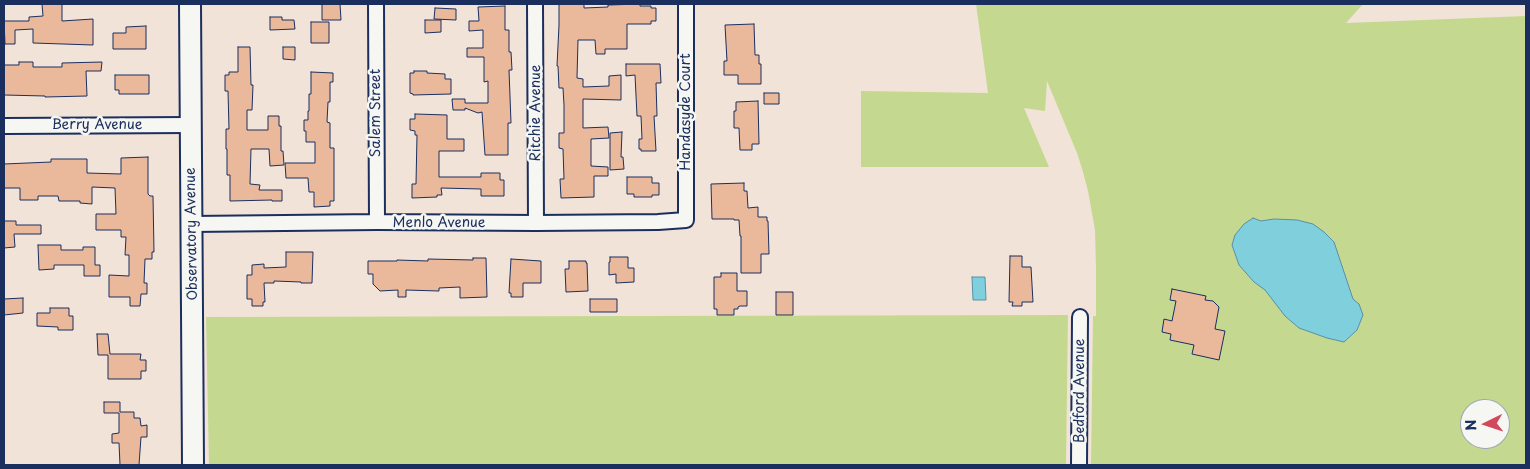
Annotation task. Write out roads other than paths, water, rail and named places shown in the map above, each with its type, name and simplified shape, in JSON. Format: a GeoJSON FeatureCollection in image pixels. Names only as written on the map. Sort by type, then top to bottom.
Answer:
{"type":"FeatureCollection","features":[{"type":"Feature","properties":{"kind":"street","name":"Observatory Avenue"},"geometry":{"type":"LineString","coordinates":[[190,4],[193,465]]}},
{"type":"Feature","properties":{"kind":"street","name":"Salem Street"},"geometry":{"type":"LineString","coordinates":[[376,4],[376,222]]}},
{"type":"Feature","properties":{"kind":"street","name":"Ritchie Avenue"},"geometry":{"type":"LineString","coordinates":[[535,4],[536,223]]}},
{"type":"Feature","properties":{"kind":"street","name":"Handasyde Court"},"geometry":{"type":"LineString","coordinates":[[686,4],[686,220]]}},
{"type":"Feature","properties":{"kind":"street","name":"Berry Avenue"},"geometry":{"type":"LineString","coordinates":[[4,126],[190,125]]}},
{"type":"Feature","properties":{"kind":"street","name":"Menlo Avenue"},"geometry":{"type":"LineString","coordinates":[[192,224],[536,223],[686,220]]}},
{"type":"Feature","properties":{"kind":"street","name":"Bedford Avenue"},"geometry":{"type":"LineString","coordinates":[[1079,465],[1080,317]]}},
{"type":"Feature","properties":{"kind":"water"},"geometry":{"type":"Polygon","coordinates":[[[1253,218],[1261,221],[1274,219],[1297,220],[1313,224],[1334,242],[1353,299],[1359,304],[1363,315],[1357,330],[1344,342],[1299,328],[1285,316],[1265,290],[1254,282],[1239,265],[1232,245],[1235,235],[1244,224],[1253,218]]]}},
{"type":"Feature","properties":{"kind":"water"},"geometry":{"type":"Polygon","coordinates":[[[972,277],[985,277],[986,300],[973,300],[972,277]]]}}]}
